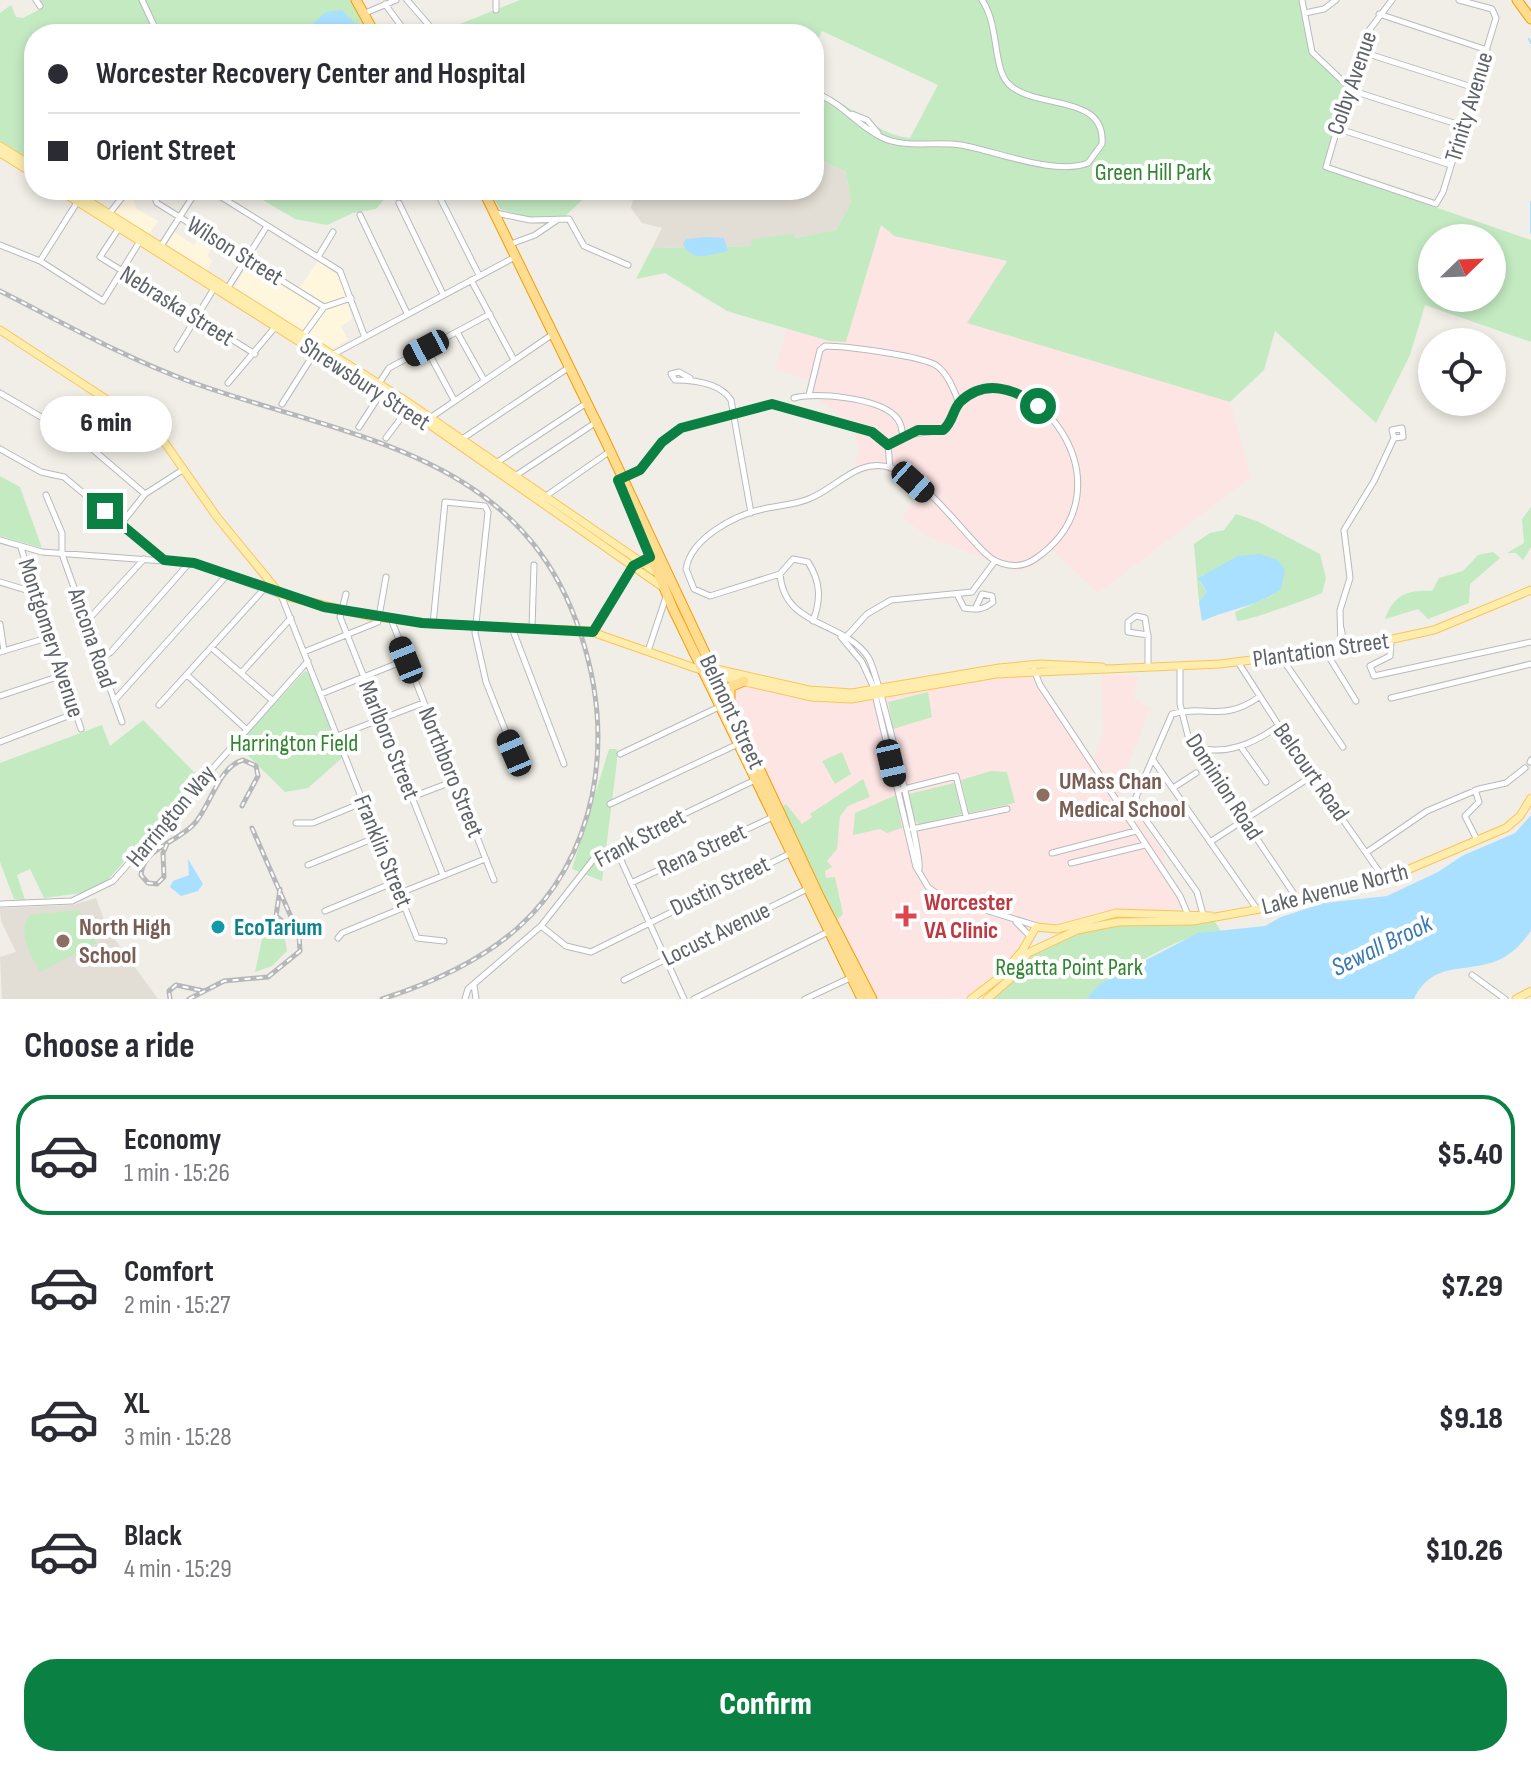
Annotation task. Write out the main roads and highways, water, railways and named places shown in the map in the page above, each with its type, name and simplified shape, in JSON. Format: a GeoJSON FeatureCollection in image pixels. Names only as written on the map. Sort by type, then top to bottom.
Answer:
{"type":"FeatureCollection","features":[{"type":"Feature","properties":{"kind":"highway"},"geometry":{"type":"LineString","coordinates":[[356,0],[368,24]]}},
{"type":"Feature","properties":{"kind":"highway"},"geometry":{"type":"LineString","coordinates":[[1517,0],[1531,19]]}},
{"type":"Feature","properties":{"kind":"highway","name":"Belmont Street"},"geometry":{"type":"LineString","coordinates":[[488,200],[595,423],[667,590],[872,999]]}},
{"type":"Feature","properties":{"kind":"highway","name":"Belmont Street"},"geometry":{"type":"LineString","coordinates":[[595,423],[650,553],[661,571]]}},
{"type":"Feature","properties":{"kind":"highway"},"geometry":{"type":"LineString","coordinates":[[637,564],[650,560],[650,553]]}},
{"type":"Feature","properties":{"kind":"highway"},"geometry":{"type":"LineString","coordinates":[[647,576],[661,571]]}},
{"type":"Feature","properties":{"kind":"highway","name":"Belmont Street"},"geometry":{"type":"LineString","coordinates":[[709,670],[719,707],[862,999]]}},
{"type":"Feature","properties":{"kind":"highway"},"geometry":{"type":"LineString","coordinates":[[744,681],[732,685],[728,692],[753,748],[753,757]]}},
{"type":"Feature","properties":{"kind":"main road"},"geometry":{"type":"LineString","coordinates":[[0,146],[24,161]]}},
{"type":"Feature","properties":{"kind":"main road"},"geometry":{"type":"LineString","coordinates":[[0,153],[24,168]]}},
{"type":"Feature","properties":{"kind":"main road","name":"Shrewsbury Street"},"geometry":{"type":"LineString","coordinates":[[81,200],[119,228],[160,247],[216,286],[227,289],[315,352],[329,357]]}},
{"type":"Feature","properties":{"kind":"main road","name":"Shrewsbury Street"},"geometry":{"type":"LineString","coordinates":[[82,200],[109,214],[141,239],[216,286],[303,336],[329,357],[637,564],[647,576],[667,590]]}},
{"type":"Feature","properties":{"kind":"main road","name":"Franklin Street"},"geometry":{"type":"LineString","coordinates":[[0,330],[150,426],[168,444],[217,517],[281,595]]}},
{"type":"Feature","properties":{"kind":"main road","name":"Shrewsbury Street"},"geometry":{"type":"LineString","coordinates":[[378,389],[430,418],[515,476],[542,499]]}},
{"type":"Feature","properties":{"kind":"main road","name":"Shrewsbury Street"},"geometry":{"type":"LineString","coordinates":[[637,564],[661,571]]}},
{"type":"Feature","properties":{"kind":"main road"},"geometry":{"type":"LineString","coordinates":[[262,588],[266,584],[266,576]]}},
{"type":"Feature","properties":{"kind":"main road","name":"Plantation Street"},"geometry":{"type":"LineString","coordinates":[[281,595],[381,617],[433,624],[591,632],[744,681],[826,699],[878,694],[1034,668],[1180,667],[1326,652],[1391,641],[1452,624],[1531,590]]}},
{"type":"Feature","properties":{"kind":"main road","name":"Plantation Street"},"geometry":{"type":"LineString","coordinates":[[709,670],[811,691],[878,694]]}},
{"type":"Feature","properties":{"kind":"main road","name":"Lake Avenue North"},"geometry":{"type":"LineString","coordinates":[[987,999],[1010,979],[1028,953],[1086,923],[1206,917],[1257,910],[1296,897],[1386,880],[1510,825],[1531,798]]}},
{"type":"Feature","properties":{"kind":"main road","name":"Lake Avenue North"},"geometry":{"type":"LineString","coordinates":[[1041,927],[1057,929],[1116,913],[1170,914],[1188,918]]}},
{"type":"Feature","properties":{"kind":"main road"},"geometry":{"type":"LineString","coordinates":[[971,999],[1000,977],[1029,936],[1041,927],[1048,932],[1046,945],[1035,945],[1029,936]]}},
{"type":"Feature","properties":{"kind":"main road"},"geometry":{"type":"LineString","coordinates":[[1516,999],[1530,994]]}},
{"type":"Feature","properties":{"kind":"water"},"geometry":{"type":"Polygon","coordinates":[[[342,10],[355,24],[312,24],[326,12],[342,10]]]}},
{"type":"Feature","properties":{"kind":"water"},"geometry":{"type":"Polygon","coordinates":[[[724,238],[728,251],[697,256],[683,244],[686,239],[724,238]]]}},
{"type":"Feature","properties":{"kind":"water"},"geometry":{"type":"Polygon","coordinates":[[[1260,554],[1278,560],[1285,570],[1281,589],[1262,600],[1202,621],[1199,602],[1207,592],[1198,578],[1238,556],[1260,554]]]}},
{"type":"Feature","properties":{"kind":"water","name":"Sewall Brook"},"geometry":{"type":"Polygon","coordinates":[[[1531,815],[1531,931],[1503,958],[1442,972],[1431,978],[1414,999],[1086,999],[1100,984],[1198,933],[1265,926],[1281,917],[1324,903],[1387,896],[1438,872],[1462,856],[1515,833],[1531,815]]]}},
{"type":"Feature","properties":{"kind":"water"},"geometry":{"type":"Polygon","coordinates":[[[188,859],[203,884],[198,891],[181,896],[170,887],[173,881],[189,875],[188,859]]]}},
{"type":"Feature","properties":{"kind":"waterway"},"geometry":{"type":"LineString","coordinates":[[1529,39],[1531,43]]}},
{"type":"Feature","properties":{"kind":"waterway"},"geometry":{"type":"LineString","coordinates":[[1531,202],[1531,233]]}},
{"type":"Feature","properties":{"kind":"railway"},"geometry":{"type":"LineString","coordinates":[[0,291],[166,373],[368,439],[423,461],[473,489],[517,526],[554,574],[581,635],[597,715],[595,776],[580,837],[564,872],[543,902],[517,928],[456,969],[382,999]]}},
{"type":"Feature","properties":{"kind":"railway"},"geometry":{"type":"LineString","coordinates":[[167,844],[163,853],[164,877],[157,884],[148,883],[141,875],[148,858],[194,824],[227,770],[243,760],[256,766],[258,776],[242,806]]}},
{"type":"Feature","properties":{"kind":"railway"},"geometry":{"type":"LineString","coordinates":[[189,999],[224,981],[268,977],[300,951],[299,935],[252,828]]}},
{"type":"Feature","properties":{"kind":"railway"},"geometry":{"type":"LineString","coordinates":[[280,889],[276,916],[299,935]]}},
{"type":"Feature","properties":{"kind":"railway"},"geometry":{"type":"LineString","coordinates":[[170,999],[169,991],[176,985],[204,991]]}},
{"type":"Feature","properties":{"kind":"place","name":"UMass Chan Medical School"},"geometry":{"type":"Point","coordinates":[1043,795]}},
{"type":"Feature","properties":{"kind":"place","name":"Worcester VA Clinic"},"geometry":{"type":"Point","coordinates":[906,916]}},
{"type":"Feature","properties":{"kind":"place","name":"EcoTarium"},"geometry":{"type":"Point","coordinates":[218,927]}},
{"type":"Feature","properties":{"kind":"place","name":"North High School"},"geometry":{"type":"Point","coordinates":[63,941]}},
{"type":"Feature","properties":{"kind":"park label","name":"Green Hill Park"},"geometry":{"type":"Point","coordinates":[1153,172]}},
{"type":"Feature","properties":{"kind":"park label","name":"Harrington Field"},"geometry":{"type":"Point","coordinates":[294,743]}},
{"type":"Feature","properties":{"kind":"park label","name":"Regatta Point Park"},"geometry":{"type":"Point","coordinates":[1069,967]}}]}
